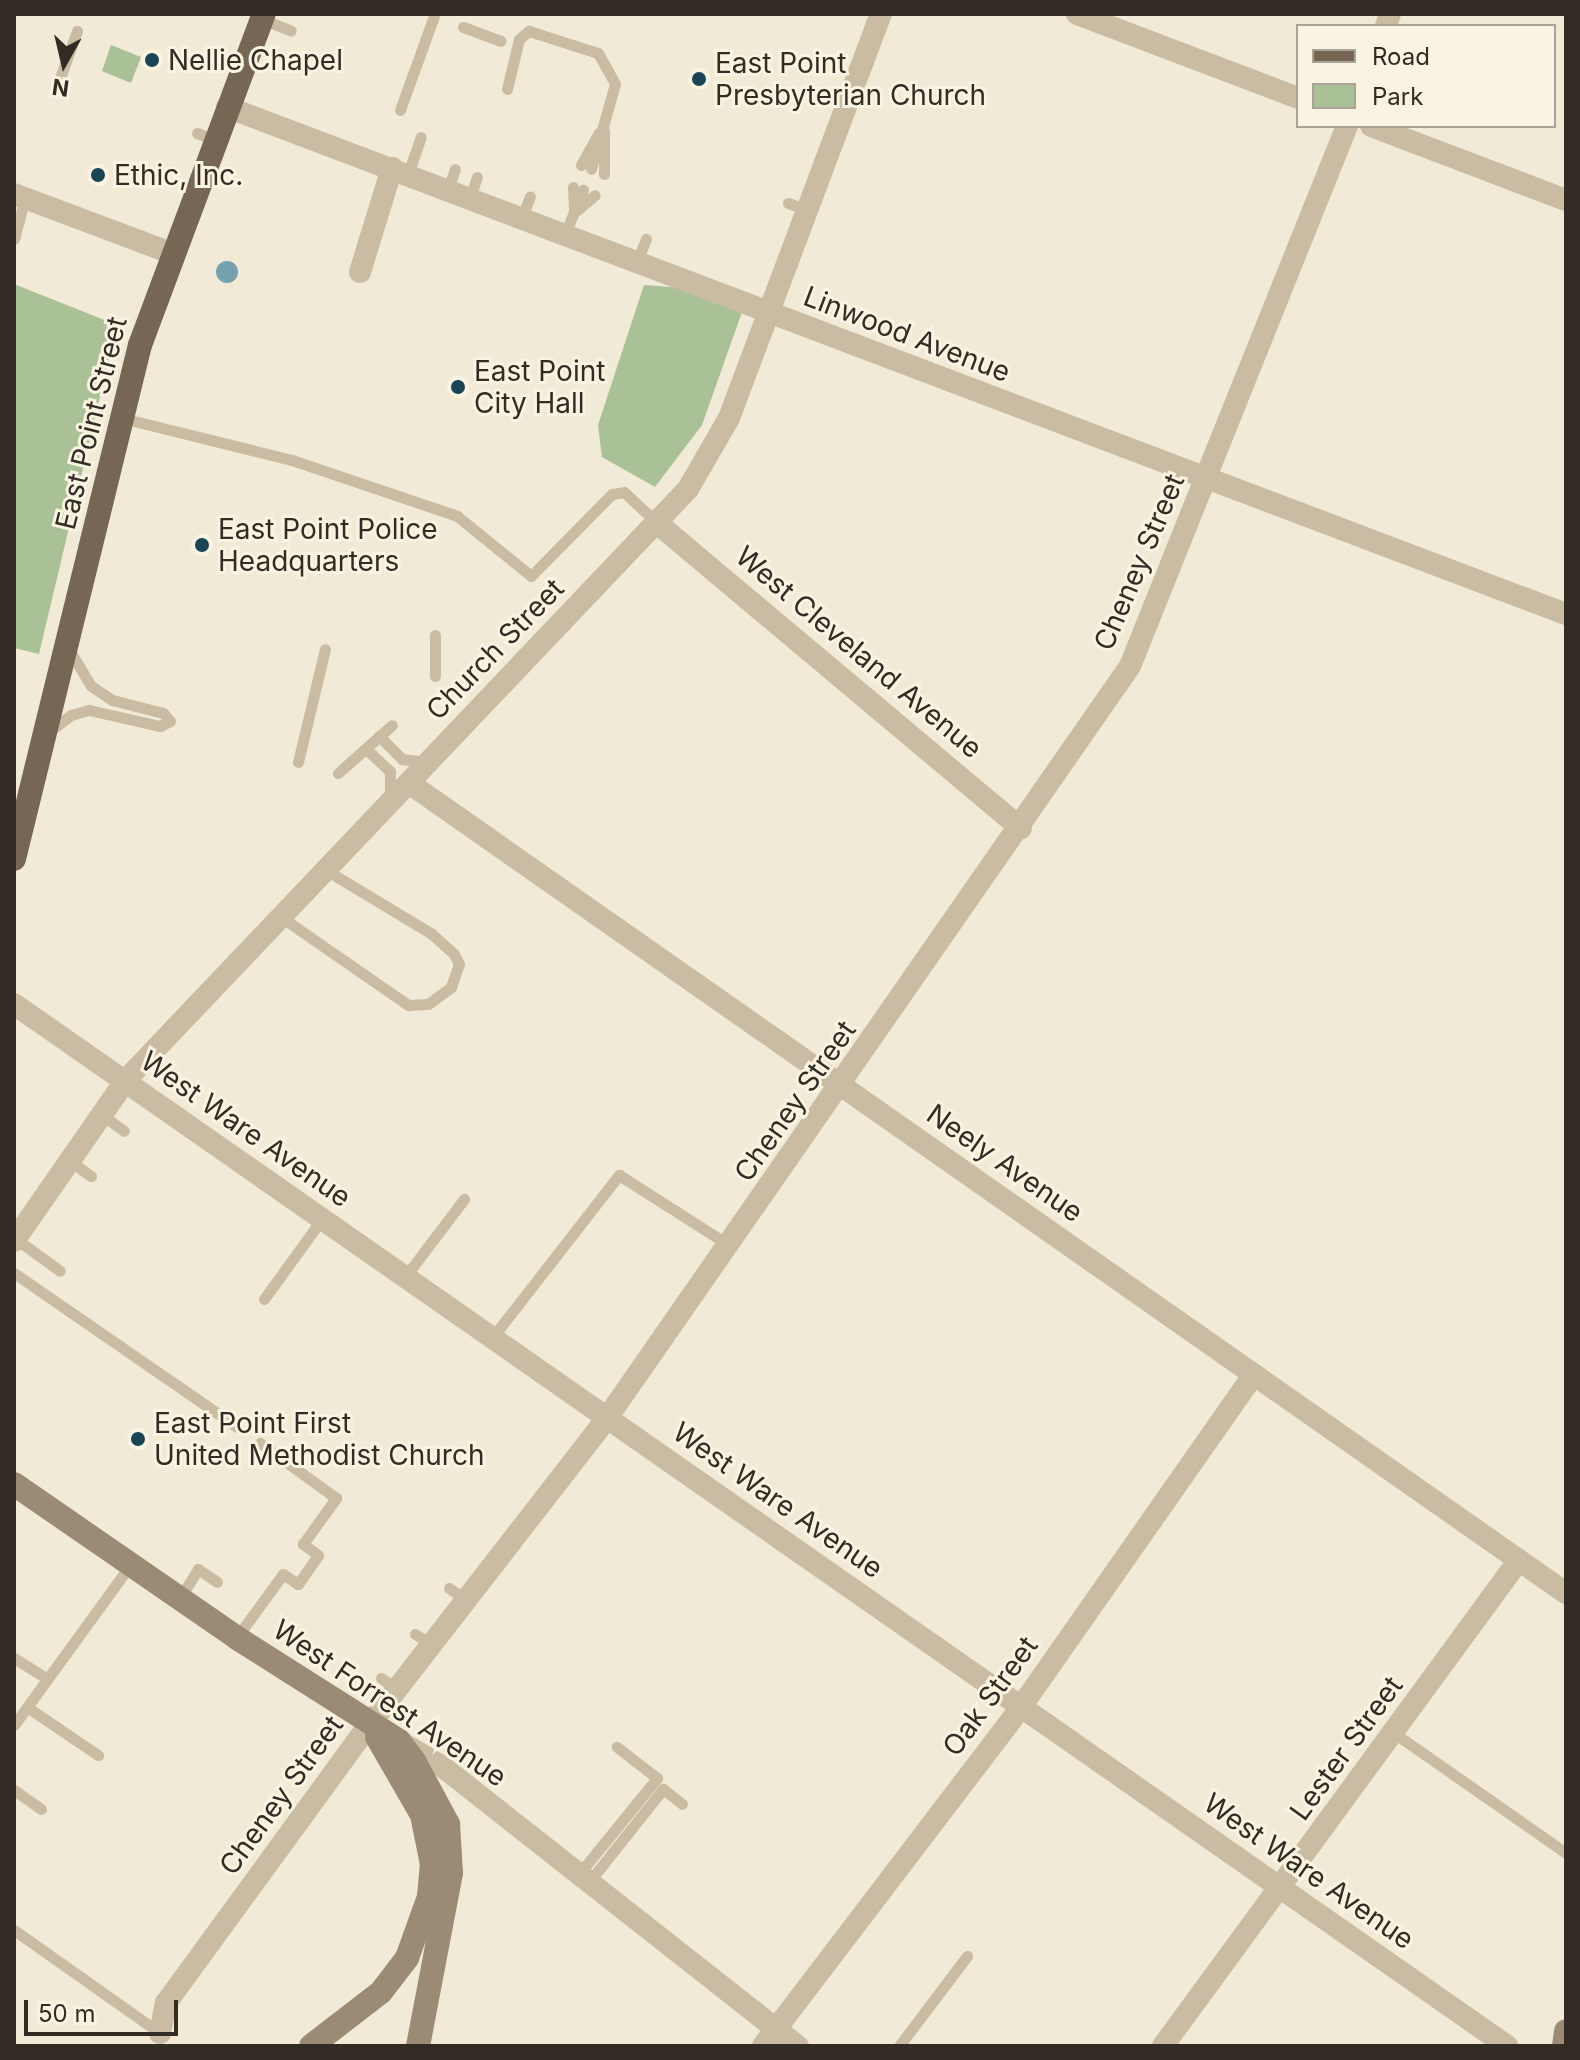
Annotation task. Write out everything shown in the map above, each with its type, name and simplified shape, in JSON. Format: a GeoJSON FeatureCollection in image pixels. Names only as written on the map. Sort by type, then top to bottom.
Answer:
{"type":"FeatureCollection","features":[{"type":"Feature","properties":{"kind":"main road","name":"East Point Street"},"geometry":{"type":"LineString","coordinates":[[14,859],[20,809],[43,741],[122,418],[206,137],[227,107],[263,16]]}},
{"type":"Feature","properties":{"kind":"main road","name":"West Forrest Avenue"},"geometry":{"type":"LineString","coordinates":[[14,1484],[237,1638],[369,1725],[399,1741]]}},
{"type":"Feature","properties":{"kind":"main road"},"geometry":{"type":"LineString","coordinates":[[311,2046],[381,1992],[407,1958],[429,1897],[432,1864],[422,1815],[369,1725]]}},
{"type":"Feature","properties":{"kind":"main road"},"geometry":{"type":"LineString","coordinates":[[399,1741],[441,1806],[450,1844],[447,1898],[418,2046]]}},
{"type":"Feature","properties":{"kind":"main road"},"geometry":{"type":"LineString","coordinates":[[1564,2046],[1566,2031]]}},
{"type":"Feature","properties":{"kind":"street","name":"Church Street"},"geometry":{"type":"LineString","coordinates":[[15,1240],[125,1081],[657,523],[712,454],[768,313],[798,207],[881,14]]}},
{"type":"Feature","properties":{"kind":"street"},"geometry":{"type":"LineString","coordinates":[[1077,14],[1296,97]]}},
{"type":"Feature","properties":{"kind":"street","name":"Linwood Avenue"},"geometry":{"type":"LineString","coordinates":[[227,107],[400,171],[452,179],[474,187],[569,224],[637,261],[768,313],[1566,614]]}},
{"type":"Feature","properties":{"kind":"street","name":"Cheney Street"},"geometry":{"type":"LineString","coordinates":[[160,2033],[166,2003],[369,1725],[389,1683],[457,1594],[607,1418],[842,1086],[1130,666],[1346,128]]}},
{"type":"Feature","properties":{"kind":"street"},"geometry":{"type":"LineString","coordinates":[[1376,128],[1566,200]]}},
{"type":"Feature","properties":{"kind":"street"},"geometry":{"type":"LineString","coordinates":[[360,272],[400,171]]}},
{"type":"Feature","properties":{"kind":"street"},"geometry":{"type":"LineString","coordinates":[[19,196],[171,253]]}},
{"type":"Feature","properties":{"kind":"street","name":"West Cleveland Avenue"},"geometry":{"type":"LineString","coordinates":[[657,523],[1021,828]]}},
{"type":"Feature","properties":{"kind":"street","name":"Neely Avenue"},"geometry":{"type":"LineString","coordinates":[[409,783],[1566,1593]]}},
{"type":"Feature","properties":{"kind":"street","name":"West Ware Avenue"},"geometry":{"type":"LineString","coordinates":[[14,1004],[1507,2046]]}},
{"type":"Feature","properties":{"kind":"street","name":"Oak Street"},"geometry":{"type":"LineString","coordinates":[[769,2038],[1021,1707],[1254,1374]]}},
{"type":"Feature","properties":{"kind":"street","name":"Lester Street"},"geometry":{"type":"LineString","coordinates":[[1163,2046],[1282,1889],[1519,1560]]}},
{"type":"Feature","properties":{"kind":"street","name":"West Forrest Avenue"},"geometry":{"type":"LineString","coordinates":[[399,1741],[443,1767],[584,1878],[769,2038],[798,2046]]}},
{"type":"Feature","properties":{"kind":"lane"},"geometry":{"type":"LineString","coordinates":[[263,16],[291,31]]}},
{"type":"Feature","properties":{"kind":"lane"},"geometry":{"type":"LineString","coordinates":[[400,110],[434,16]]}},
{"type":"Feature","properties":{"kind":"lane"},"geometry":{"type":"LineString","coordinates":[[463,27],[501,41]]}},
{"type":"Feature","properties":{"kind":"lane"},"geometry":{"type":"LineString","coordinates":[[61,75],[77,31]]}},
{"type":"Feature","properties":{"kind":"lane"},"geometry":{"type":"LineString","coordinates":[[507,89],[519,39],[529,31],[598,53],[610,67],[615,84],[604,126],[586,167]]}},
{"type":"Feature","properties":{"kind":"lane"},"geometry":{"type":"LineString","coordinates":[[604,126],[608,152],[604,174]]}},
{"type":"Feature","properties":{"kind":"lane"},"geometry":{"type":"LineString","coordinates":[[400,171],[421,137]]}},
{"type":"Feature","properties":{"kind":"lane"},"geometry":{"type":"LineString","coordinates":[[569,224],[584,191],[569,224]]}},
{"type":"Feature","properties":{"kind":"lane"},"geometry":{"type":"LineString","coordinates":[[14,239],[19,196]]}},
{"type":"Feature","properties":{"kind":"lane"},"geometry":{"type":"LineString","coordinates":[[637,261],[646,239]]}},
{"type":"Feature","properties":{"kind":"lane"},"geometry":{"type":"LineString","coordinates":[[122,418],[292,460],[457,516],[531,576],[612,494],[624,492],[657,523]]}},
{"type":"Feature","properties":{"kind":"lane"},"geometry":{"type":"LineString","coordinates":[[435,635],[435,676]]}},
{"type":"Feature","properties":{"kind":"lane"},"geometry":{"type":"LineString","coordinates":[[43,741],[55,726],[89,710],[160,726],[170,721],[163,713],[112,700],[91,686],[75,666],[67,642]]}},
{"type":"Feature","properties":{"kind":"lane"},"geometry":{"type":"LineString","coordinates":[[298,762],[325,649]]}},
{"type":"Feature","properties":{"kind":"lane"},"geometry":{"type":"LineString","coordinates":[[338,773],[392,725]]}},
{"type":"Feature","properties":{"kind":"lane"},"geometry":{"type":"LineString","coordinates":[[379,736],[409,762],[430,761]]}},
{"type":"Feature","properties":{"kind":"lane"},"geometry":{"type":"LineString","coordinates":[[366,749],[390,771],[393,782],[386,807]]}},
{"type":"Feature","properties":{"kind":"lane"},"geometry":{"type":"LineString","coordinates":[[281,917],[408,1005],[428,1004],[451,987],[459,964],[454,954],[432,934],[326,870]]}},
{"type":"Feature","properties":{"kind":"lane"},"geometry":{"type":"LineString","coordinates":[[102,1115],[124,1131]]}},
{"type":"Feature","properties":{"kind":"lane"},"geometry":{"type":"LineString","coordinates":[[70,1161],[91,1176]]}},
{"type":"Feature","properties":{"kind":"lane"},"geometry":{"type":"LineString","coordinates":[[492,1338],[619,1175],[729,1245]]}},
{"type":"Feature","properties":{"kind":"lane"},"geometry":{"type":"LineString","coordinates":[[405,1277],[464,1199]]}},
{"type":"Feature","properties":{"kind":"lane"},"geometry":{"type":"LineString","coordinates":[[264,1299],[322,1219]]}},
{"type":"Feature","properties":{"kind":"lane"},"geometry":{"type":"LineString","coordinates":[[15,1240],[60,1271]]}},
{"type":"Feature","properties":{"kind":"lane"},"geometry":{"type":"LineString","coordinates":[[14,1273],[237,1427]]}},
{"type":"Feature","properties":{"kind":"lane"},"geometry":{"type":"LineString","coordinates":[[237,1638],[283,1574],[298,1584],[318,1555],[303,1544],[336,1498],[260,1443]]}},
{"type":"Feature","properties":{"kind":"lane"},"geometry":{"type":"LineString","coordinates":[[14,1725],[131,1564]]}},
{"type":"Feature","properties":{"kind":"lane"},"geometry":{"type":"LineString","coordinates":[[180,1598],[198,1569],[217,1582]]}},
{"type":"Feature","properties":{"kind":"lane"},"geometry":{"type":"LineString","coordinates":[[14,1658],[47,1679]]}},
{"type":"Feature","properties":{"kind":"lane"},"geometry":{"type":"LineString","coordinates":[[27,1707],[98,1755]]}},
{"type":"Feature","properties":{"kind":"lane"},"geometry":{"type":"LineString","coordinates":[[1394,1733],[1566,1853]]}},
{"type":"Feature","properties":{"kind":"lane"},"geometry":{"type":"LineString","coordinates":[[584,1878],[657,1778],[617,1747]]}},
{"type":"Feature","properties":{"kind":"lane"},"geometry":{"type":"LineString","coordinates":[[584,1878],[663,1789],[682,1804]]}},
{"type":"Feature","properties":{"kind":"lane"},"geometry":{"type":"LineString","coordinates":[[14,1790],[41,1809]]}},
{"type":"Feature","properties":{"kind":"lane"},"geometry":{"type":"LineString","coordinates":[[14,1930],[160,2033]]}},
{"type":"Feature","properties":{"kind":"lane"},"geometry":{"type":"LineString","coordinates":[[899,2046],[967,1956]]}},
{"type":"Feature","properties":{"kind":"green space"},"geometry":{"type":"Polygon","coordinates":[[[111,45],[141,57],[131,83],[102,71],[111,45]]]}},
{"type":"Feature","properties":{"kind":"green space"},"geometry":{"type":"Polygon","coordinates":[[[14,284],[117,325],[39,654],[14,648],[14,284]]]}},
{"type":"Feature","properties":{"kind":"green space"},"geometry":{"type":"Polygon","coordinates":[[[644,285],[684,288],[742,312],[702,425],[655,487],[602,457],[598,425],[644,285]]]}},
{"type":"Feature","properties":{"kind":"water"},"geometry":{"type":"Polygon","coordinates":[[[227,261],[235,264],[238,272],[235,280],[227,283],[219,280],[216,272],[219,264],[227,261]]]}},
{"type":"Feature","properties":{"kind":"place","name":"Nellie Chapel"},"geometry":{"type":"Point","coordinates":[152,60]}},
{"type":"Feature","properties":{"kind":"place","name":"East Point Presbyterian Church"},"geometry":{"type":"Point","coordinates":[699,79]}},
{"type":"Feature","properties":{"kind":"place","name":"Ethic, Inc."},"geometry":{"type":"Point","coordinates":[98,175]}},
{"type":"Feature","properties":{"kind":"place","name":"East Point City Hall"},"geometry":{"type":"Point","coordinates":[458,387]}},
{"type":"Feature","properties":{"kind":"place","name":"East Point Police Headquarters"},"geometry":{"type":"Point","coordinates":[202,545]}},
{"type":"Feature","properties":{"kind":"place","name":"East Point First United Methodist Church"},"geometry":{"type":"Point","coordinates":[138,1439]}}]}
